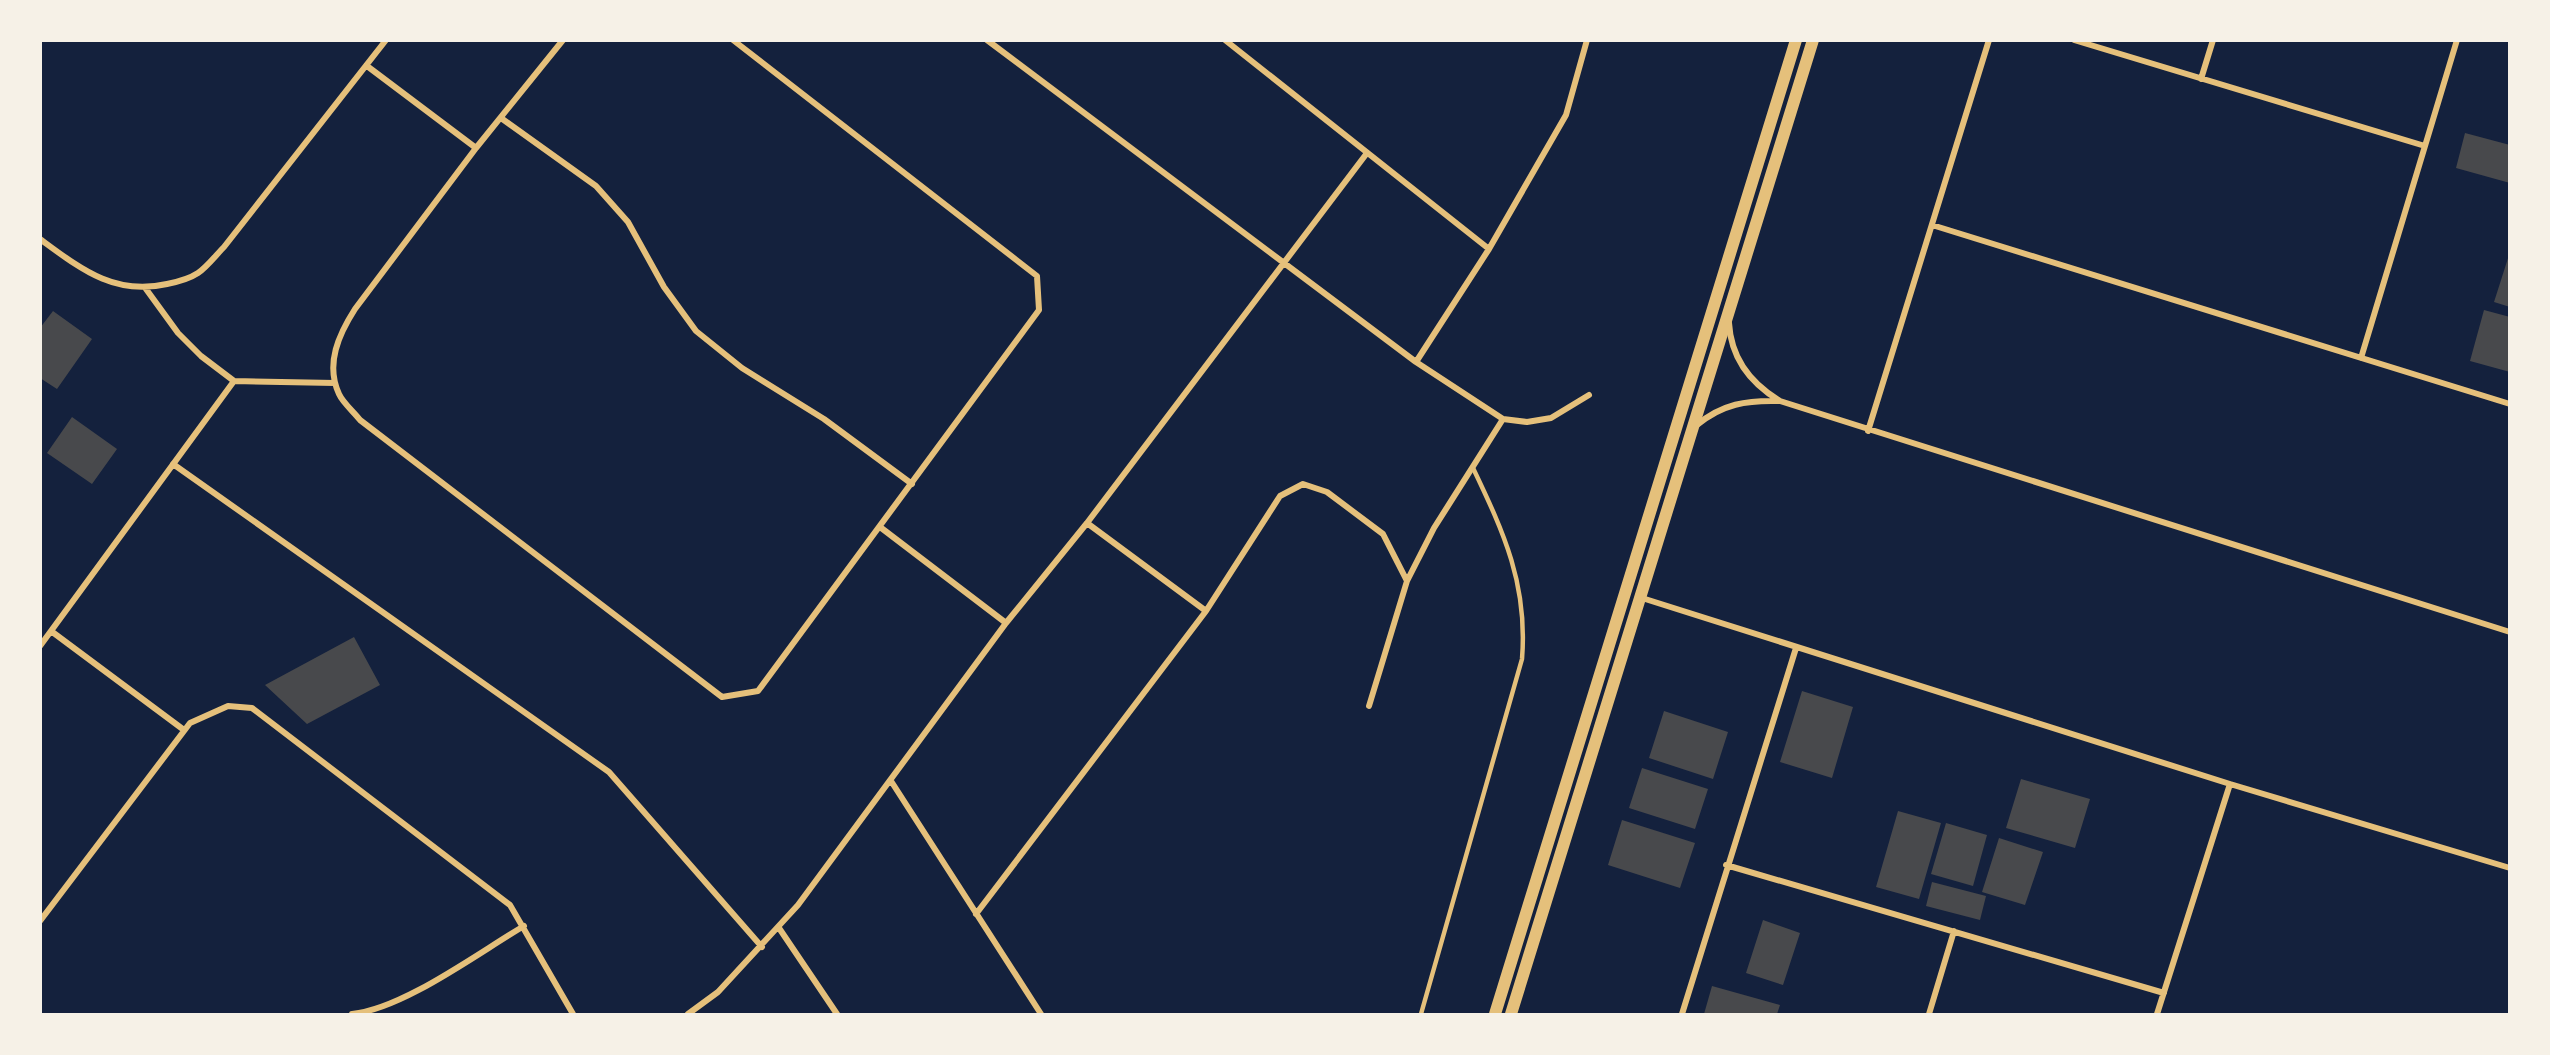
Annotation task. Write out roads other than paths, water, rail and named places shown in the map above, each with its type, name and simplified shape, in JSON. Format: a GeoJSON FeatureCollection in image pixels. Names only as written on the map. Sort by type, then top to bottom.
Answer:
{"type":"FeatureCollection","features":[{"type":"Feature","properties":{"kind":"main road"},"geometry":{"type":"LineString","coordinates":[[1495,1014],[1796,40]]}},
{"type":"Feature","properties":{"kind":"main road"},"geometry":{"type":"LineString","coordinates":[[1510,1014],[1642,598],[1728,310],[1813,40]]}},
{"type":"Feature","properties":{"kind":"street"},"geometry":{"type":"LineString","coordinates":[[40,239],[82,270],[124,286],[146,289],[178,282],[198,273],[224,247],[386,40]]}},
{"type":"Feature","properties":{"kind":"street"},"geometry":{"type":"LineString","coordinates":[[563,40],[477,148],[341,331],[335,351],[335,383],[339,396],[360,420],[722,698],[758,691],[1039,310],[1037,276],[733,40]]}},
{"type":"Feature","properties":{"kind":"street"},"geometry":{"type":"LineString","coordinates":[[987,40],[1416,362],[1503,419],[1527,422],[1551,418],[1590,395]]}},
{"type":"Feature","properties":{"kind":"street"},"geometry":{"type":"LineString","coordinates":[[1226,40],[1489,249]]}},
{"type":"Feature","properties":{"kind":"street"},"geometry":{"type":"LineString","coordinates":[[1416,362],[1489,249],[1566,114],[1587,40]]}},
{"type":"Feature","properties":{"kind":"street"},"geometry":{"type":"LineString","coordinates":[[1868,431],[1989,40]]}},
{"type":"Feature","properties":{"kind":"street"},"geometry":{"type":"LineString","coordinates":[[2074,40],[2425,146]]}},
{"type":"Feature","properties":{"kind":"street"},"geometry":{"type":"LineString","coordinates":[[2201,79],[2213,40]]}},
{"type":"Feature","properties":{"kind":"street"},"geometry":{"type":"LineString","coordinates":[[2361,358],[2457,40]]}},
{"type":"Feature","properties":{"kind":"street"},"geometry":{"type":"LineString","coordinates":[[367,66],[477,148]]}},
{"type":"Feature","properties":{"kind":"street"},"geometry":{"type":"LineString","coordinates":[[501,118],[596,186],[628,222],[664,287],[696,331],[742,368],[824,419],[912,484]]}},
{"type":"Feature","properties":{"kind":"street"},"geometry":{"type":"LineString","coordinates":[[688,1014],[718,992],[779,928],[891,782],[1006,623],[1087,522],[1367,153]]}},
{"type":"Feature","properties":{"kind":"street"},"geometry":{"type":"LineString","coordinates":[[1932,225],[2510,404]]}},
{"type":"Feature","properties":{"kind":"street"},"geometry":{"type":"LineString","coordinates":[[146,289],[178,333],[201,356],[234,381],[335,383]]}},
{"type":"Feature","properties":{"kind":"street"},"geometry":{"type":"LineString","coordinates":[[1728,310],[1732,347],[1740,363],[1757,385],[1780,401],[1868,431],[2510,632]]}},
{"type":"Feature","properties":{"kind":"street"},"geometry":{"type":"LineString","coordinates":[[40,646],[234,381]]}},
{"type":"Feature","properties":{"kind":"street"},"geometry":{"type":"LineString","coordinates":[[1693,429],[1707,417],[1742,402],[1780,401]]}},
{"type":"Feature","properties":{"kind":"street"},"geometry":{"type":"LineString","coordinates":[[1369,706],[1407,581],[1434,528],[1503,419]]}},
{"type":"Feature","properties":{"kind":"street"},"geometry":{"type":"LineString","coordinates":[[173,465],[609,772],[762,947]]}},
{"type":"Feature","properties":{"kind":"street"},"geometry":{"type":"LineString","coordinates":[[976,914],[1206,611],[1280,496],[1303,484],[1327,492],[1383,534],[1407,581]]}},
{"type":"Feature","properties":{"kind":"street"},"geometry":{"type":"LineString","coordinates":[[1087,522],[1206,611]]}},
{"type":"Feature","properties":{"kind":"street"},"geometry":{"type":"LineString","coordinates":[[880,527],[1006,623]]}},
{"type":"Feature","properties":{"kind":"street"},"geometry":{"type":"LineString","coordinates":[[1642,598],[2230,784],[2510,868]]}},
{"type":"Feature","properties":{"kind":"street"},"geometry":{"type":"LineString","coordinates":[[51,631],[184,730]]}},
{"type":"Feature","properties":{"kind":"street"},"geometry":{"type":"LineString","coordinates":[[1682,1014],[1726,865],[1796,648]]}},
{"type":"Feature","properties":{"kind":"street"},"geometry":{"type":"LineString","coordinates":[[40,921],[190,723],[228,706],[252,708],[510,905],[573,1014]]}},
{"type":"Feature","properties":{"kind":"street"},"geometry":{"type":"LineString","coordinates":[[891,782],[1041,1014]]}},
{"type":"Feature","properties":{"kind":"street"},"geometry":{"type":"LineString","coordinates":[[2157,1014],[2230,784]]}},
{"type":"Feature","properties":{"kind":"street"},"geometry":{"type":"LineString","coordinates":[[1726,865],[2164,993]]}},
{"type":"Feature","properties":{"kind":"street"},"geometry":{"type":"LineString","coordinates":[[352,1014],[388,1006],[408,996],[524,926]]}},
{"type":"Feature","properties":{"kind":"street"},"geometry":{"type":"LineString","coordinates":[[779,928],[837,1014]]}},
{"type":"Feature","properties":{"kind":"street"},"geometry":{"type":"LineString","coordinates":[[1929,1014],[1954,931]]}},
{"type":"Feature","properties":{"kind":"lane"},"geometry":{"type":"LineString","coordinates":[[1421,1014],[1522,659],[1524,630],[1522,601],[1516,572],[1501,526],[1473,468]]}}]}
